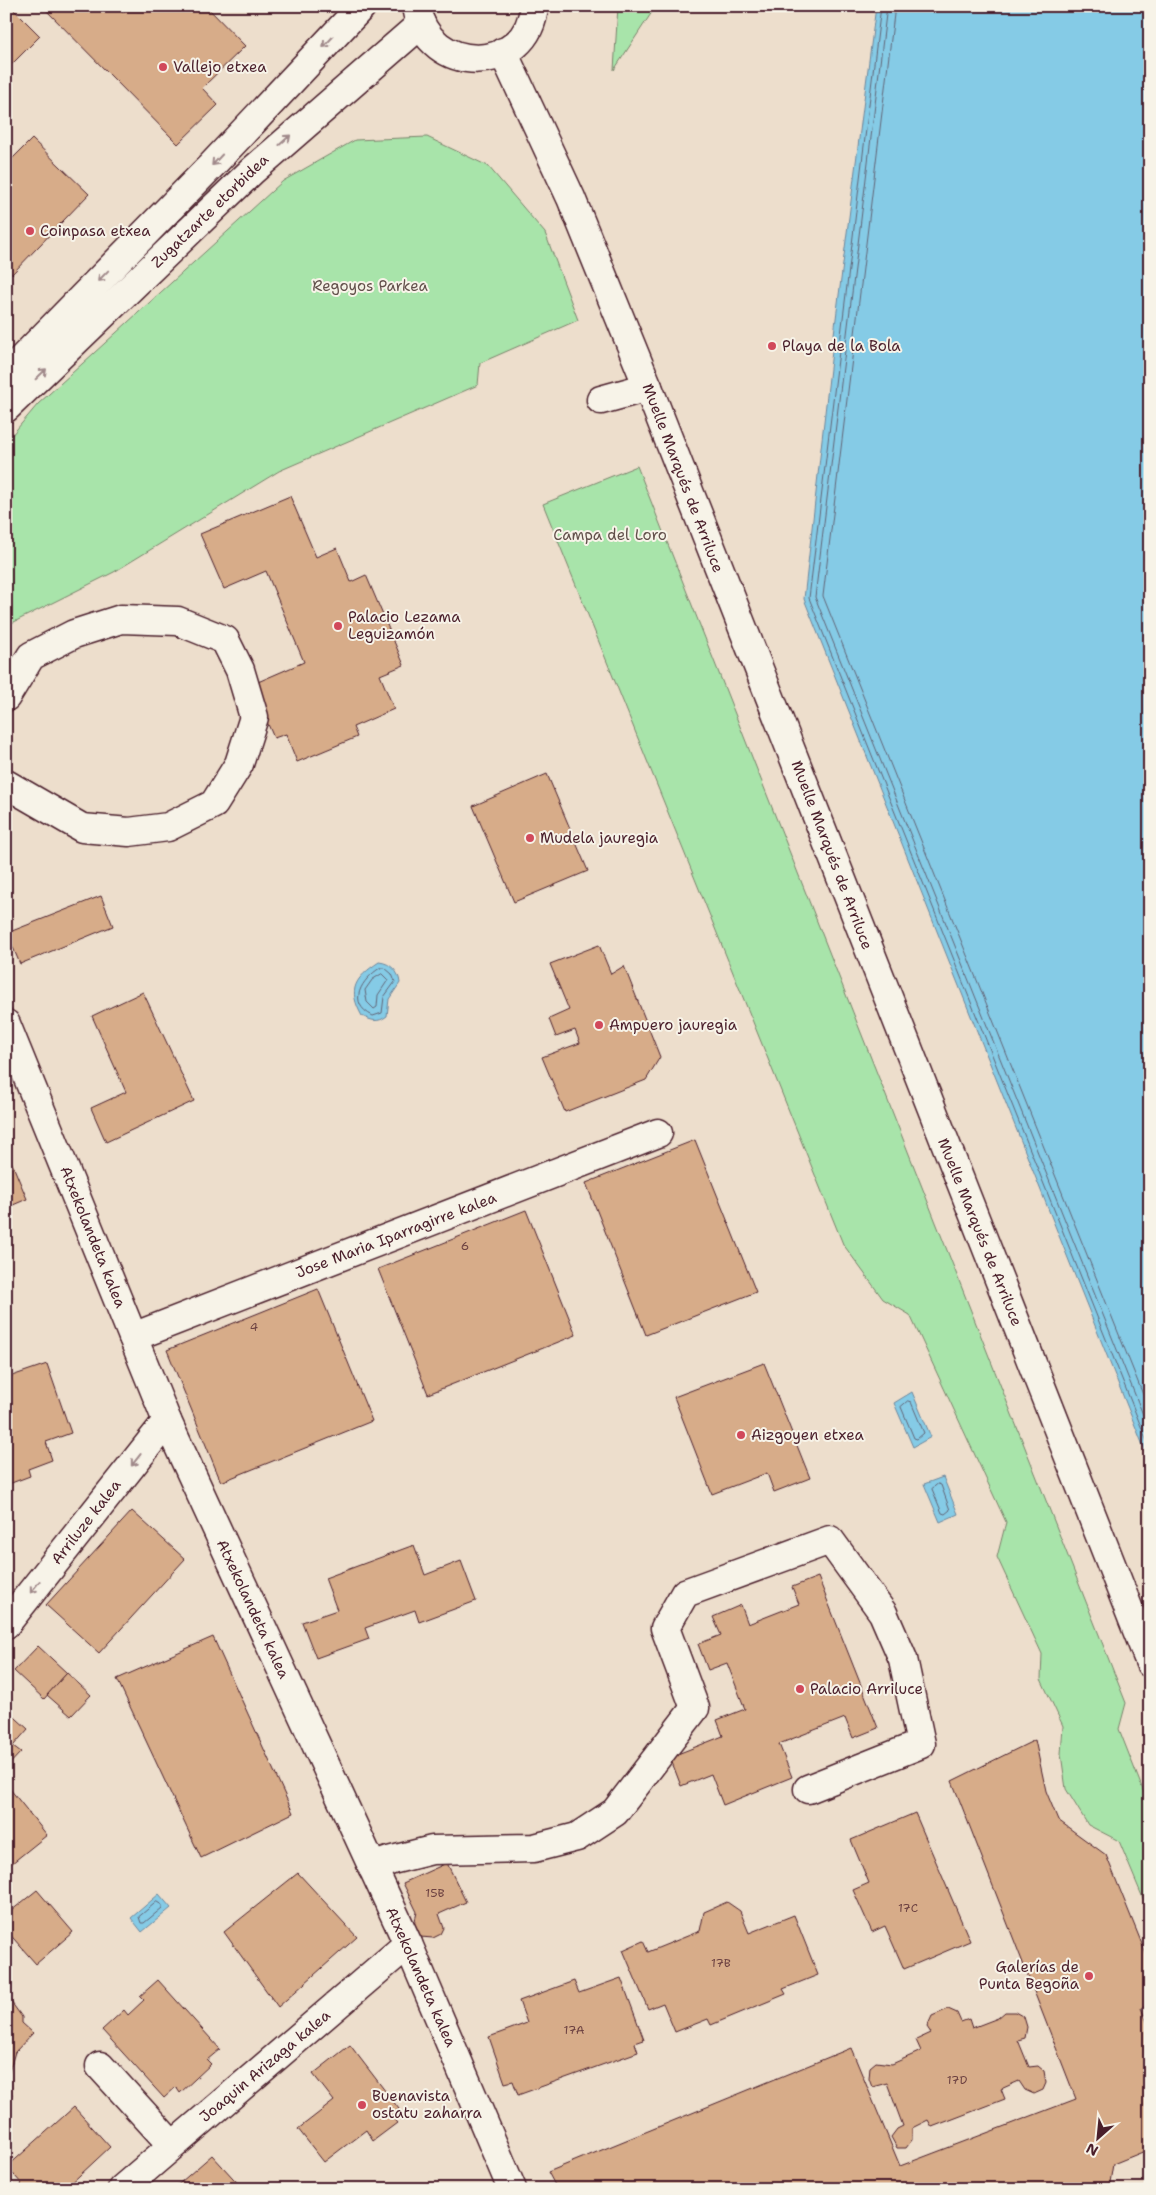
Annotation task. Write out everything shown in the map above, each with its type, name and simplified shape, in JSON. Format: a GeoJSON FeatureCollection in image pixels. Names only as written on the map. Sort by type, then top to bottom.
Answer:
{"type":"FeatureCollection","features":[{"type":"Feature","properties":{"kind":"street"},"geometry":{"type":"LineString","coordinates":[[419,15],[427,35],[440,48],[457,57],[476,60],[495,56],[512,46],[526,32],[534,14],[534,6]]}},
{"type":"Feature","properties":{"kind":"street","name":"Zugatzarte etorbidea"},"geometry":{"type":"LineString","coordinates":[[6,375],[212,165],[361,9]]}},
{"type":"Feature","properties":{"kind":"street","name":"Zugatzarte etorbidea"},"geometry":{"type":"LineString","coordinates":[[6,408],[252,170],[419,15]]}},
{"type":"Feature","properties":{"kind":"street","name":"Muelle Marqués de Arriluce"},"geometry":{"type":"LineString","coordinates":[[503,52],[572,198],[648,387],[1150,1662]]}},
{"type":"Feature","properties":{"kind":"street"},"geometry":{"type":"LineString","coordinates":[[601,400],[648,387]]}},
{"type":"Feature","properties":{"kind":"street"},"geometry":{"type":"LineString","coordinates":[[6,697],[31,656],[74,634],[121,619],[178,621],[225,640],[240,670],[254,717],[239,764],[214,804],[168,826],[129,832],[82,828],[6,784]]}},
{"type":"Feature","properties":{"kind":"street","name":"Atxekolandeta kalea"},"geometry":{"type":"LineString","coordinates":[[6,1024],[167,1421],[408,1944],[512,2189]]}},
{"type":"Feature","properties":{"kind":"street","name":"Jose Maria Iparragirre kalea"},"geometry":{"type":"LineString","coordinates":[[133,1337],[658,1133]]}},
{"type":"Feature","properties":{"kind":"street","name":"Arriluze kalea"},"geometry":{"type":"LineString","coordinates":[[6,1624],[167,1421]]}},
{"type":"Feature","properties":{"kind":"street"},"geometry":{"type":"LineString","coordinates":[[372,1867],[432,1850],[534,1848],[577,1837],[615,1812],[695,1708],[665,1628],[685,1593],[830,1540],[883,1613],[903,1659],[921,1744],[808,1789]]}},
{"type":"Feature","properties":{"kind":"street","name":"Joaquin Arizaga kalea"},"geometry":{"type":"LineString","coordinates":[[122,2189],[408,1944]]}},
{"type":"Feature","properties":{"kind":"street"},"geometry":{"type":"LineString","coordinates":[[100,2066],[172,2145]]}},
{"type":"Feature","properties":{"kind":"green space"},"geometry":{"type":"Polygon","coordinates":[[[618,6],[656,6],[614,70],[618,6]]]}},
{"type":"Feature","properties":{"kind":"green space","name":"Regoyos Parkea"},"geometry":{"type":"Polygon","coordinates":[[[427,137],[488,166],[545,233],[578,320],[480,363],[478,385],[279,471],[114,572],[6,626],[6,442],[38,404],[283,181],[355,140],[427,137]]]}},
{"type":"Feature","properties":{"kind":"green space","name":"Campa del Loro"},"geometry":{"type":"Polygon","coordinates":[[[637,466],[1126,1703],[1119,1729],[1150,1808],[1150,1915],[1119,1841],[1088,1825],[1066,1789],[1061,1754],[1063,1726],[1041,1679],[1042,1654],[997,1557],[1006,1522],[910,1315],[883,1299],[843,1244],[543,504],[637,466]]]}},
{"type":"Feature","properties":{"kind":"water"},"geometry":{"type":"Polygon","coordinates":[[[876,6],[1150,6],[1150,1463],[804,599],[833,342],[876,6]]]}},
{"type":"Feature","properties":{"kind":"water"},"geometry":{"type":"Polygon","coordinates":[[[379,962],[387,964],[394,969],[400,983],[389,999],[387,1016],[381,1020],[375,1020],[362,1016],[357,1007],[354,991],[364,973],[379,962]]]}},
{"type":"Feature","properties":{"kind":"water"},"geometry":{"type":"Polygon","coordinates":[[[912,1392],[931,1437],[913,1447],[894,1403],[912,1392]]]}},
{"type":"Feature","properties":{"kind":"water"},"geometry":{"type":"Polygon","coordinates":[[[943,1477],[958,1514],[940,1522],[924,1484],[943,1477]]]}},
{"type":"Feature","properties":{"kind":"water"},"geometry":{"type":"Polygon","coordinates":[[[159,1894],[171,1908],[142,1932],[131,1918],[159,1894]]]}},
{"type":"Feature","properties":{"kind":"building"},"geometry":{"type":"Polygon","coordinates":[[[10,6],[40,36],[7,69],[6,10],[10,6]]]}},
{"type":"Feature","properties":{"kind":"building","name":"Vallejo etxea"},"geometry":{"type":"Polygon","coordinates":[[[47,6],[116,6],[123,13],[129,6],[206,6],[245,46],[202,88],[218,105],[178,144],[45,9],[47,6]]]}},
{"type":"Feature","properties":{"kind":"building","name":"Coinpasa etxea"},"geometry":{"type":"Polygon","coordinates":[[[32,139],[89,194],[12,274],[6,268],[6,160],[9,162],[32,139]]]}},
{"type":"Feature","properties":{"kind":"building","name":"Palacio Lezama Leguizamón"},"geometry":{"type":"Polygon","coordinates":[[[290,496],[316,557],[337,548],[351,582],[366,575],[404,665],[380,675],[394,709],[353,727],[357,737],[297,762],[286,734],[274,738],[251,685],[304,662],[266,571],[224,589],[200,534],[290,496]]]}},
{"type":"Feature","properties":{"kind":"building","name":"Mudela jauregia"},"geometry":{"type":"Polygon","coordinates":[[[547,774],[588,871],[514,902],[473,806],[547,774]]]}},
{"type":"Feature","properties":{"kind":"building"},"geometry":{"type":"Polygon","coordinates":[[[101,896],[113,926],[20,964],[7,933],[101,896]]]}},
{"type":"Feature","properties":{"kind":"building","name":"Ampuero jauregia"},"geometry":{"type":"Polygon","coordinates":[[[599,945],[611,974],[624,966],[660,1057],[646,1080],[565,1112],[542,1057],[580,1043],[575,1030],[556,1037],[549,1019],[569,1010],[550,964],[599,945]]]}},
{"type":"Feature","properties":{"kind":"building"},"geometry":{"type":"Polygon","coordinates":[[[143,992],[194,1101],[106,1142],[91,1108],[126,1092],[92,1016],[143,992]]]}},
{"type":"Feature","properties":{"kind":"building"},"geometry":{"type":"Polygon","coordinates":[[[695,1140],[756,1292],[646,1335],[586,1183],[695,1140]]]}},
{"type":"Feature","properties":{"kind":"building"},"geometry":{"type":"Polygon","coordinates":[[[6,1149],[27,1199],[6,1208],[6,1149]]]}},
{"type":"Feature","properties":{"kind":"building"},"geometry":{"type":"Polygon","coordinates":[[[526,1210],[576,1335],[428,1394],[378,1269],[526,1210]]]}},
{"type":"Feature","properties":{"kind":"building"},"geometry":{"type":"Polygon","coordinates":[[[318,1289],[372,1421],[221,1482],[167,1350],[318,1289]]]}},
{"type":"Feature","properties":{"kind":"building","name":"Aizgoyen etxea"},"geometry":{"type":"Polygon","coordinates":[[[764,1363],[810,1478],[774,1492],[767,1473],[712,1494],[674,1397],[764,1363]]]}},
{"type":"Feature","properties":{"kind":"building"},"geometry":{"type":"Polygon","coordinates":[[[47,1364],[71,1433],[46,1442],[52,1460],[28,1469],[30,1476],[6,1485],[6,1378],[47,1364]]]}},
{"type":"Feature","properties":{"kind":"building"},"geometry":{"type":"Polygon","coordinates":[[[132,1511],[185,1559],[99,1653],[46,1605],[132,1511]]]}},
{"type":"Feature","properties":{"kind":"building"},"geometry":{"type":"Polygon","coordinates":[[[414,1545],[425,1575],[461,1561],[476,1601],[419,1622],[415,1610],[365,1628],[369,1639],[316,1658],[302,1622],[337,1610],[325,1578],[414,1545]]]}},
{"type":"Feature","properties":{"kind":"building","name":"Palacio Arriluce"},"geometry":{"type":"Polygon","coordinates":[[[818,1577],[878,1728],[853,1738],[845,1718],[779,1744],[792,1777],[723,1805],[711,1774],[681,1786],[670,1757],[723,1736],[717,1720],[745,1709],[727,1663],[708,1670],[698,1644],[721,1635],[713,1617],[741,1605],[748,1624],[799,1604],[792,1587],[818,1577]]]}},
{"type":"Feature","properties":{"kind":"building"},"geometry":{"type":"Polygon","coordinates":[[[213,1637],[293,1813],[201,1858],[117,1679],[213,1637]]]}},
{"type":"Feature","properties":{"kind":"building"},"geometry":{"type":"Polygon","coordinates":[[[38,1646],[67,1673],[44,1699],[14,1671],[38,1646]]]}},
{"type":"Feature","properties":{"kind":"building"},"geometry":{"type":"Polygon","coordinates":[[[67,1673],[91,1695],[71,1716],[47,1695],[67,1673]]]}},
{"type":"Feature","properties":{"kind":"building"},"geometry":{"type":"Polygon","coordinates":[[[6,1709],[28,1729],[13,1746],[21,1752],[6,1768],[6,1709]]]}},
{"type":"Feature","properties":{"kind":"building","name":"Galerías de Punta Begoña"},"geometry":{"type":"Polygon","coordinates":[[[1035,1740],[1046,1791],[1058,1820],[1106,1855],[1150,1964],[1150,2003],[1141,2008],[1150,2029],[1150,2149],[1113,2164],[1109,2189],[557,2189],[548,2172],[851,2048],[900,2166],[1076,2099],[952,1781],[1035,1740]]]}},
{"type":"Feature","properties":{"kind":"building"},"geometry":{"type":"Polygon","coordinates":[[[10,1789],[47,1835],[6,1868],[6,1792],[10,1789]]]}},
{"type":"Feature","properties":{"kind":"building"},"geometry":{"type":"Polygon","coordinates":[[[915,1813],[970,1941],[904,1969],[885,1926],[872,1932],[853,1890],[869,1883],[851,1840],[915,1813]]]}},
{"type":"Feature","properties":{"kind":"building"},"geometry":{"type":"Polygon","coordinates":[[[447,1863],[466,1902],[439,1914],[444,1928],[441,1934],[433,1938],[420,1937],[414,1925],[417,1912],[403,1883],[447,1863]]]}},
{"type":"Feature","properties":{"kind":"building"},"geometry":{"type":"Polygon","coordinates":[[[298,1873],[357,1937],[278,2007],[224,1932],[298,1873]]]}},
{"type":"Feature","properties":{"kind":"building"},"geometry":{"type":"Polygon","coordinates":[[[37,1890],[73,1932],[36,1964],[6,1930],[6,1915],[37,1890]]]}},
{"type":"Feature","properties":{"kind":"building"},"geometry":{"type":"Polygon","coordinates":[[[727,1902],[740,1911],[749,1933],[794,1915],[818,1975],[783,1989],[786,1994],[711,2025],[708,2019],[675,2032],[663,2003],[648,2009],[623,1950],[643,1941],[648,1952],[700,1931],[704,1912],[727,1902]]]}},
{"type":"Feature","properties":{"kind":"building"},"geometry":{"type":"Polygon","coordinates":[[[621,1978],[644,2040],[635,2043],[638,2052],[518,2095],[513,2081],[505,2083],[489,2037],[527,2023],[519,2001],[574,1981],[579,1993],[621,1978]]]}},
{"type":"Feature","properties":{"kind":"building"},"geometry":{"type":"Polygon","coordinates":[[[158,1980],[220,2049],[207,2060],[211,2064],[180,2093],[176,2087],[164,2098],[102,2030],[124,2010],[128,2015],[144,2000],[140,1996],[158,1980]]]}},
{"type":"Feature","properties":{"kind":"building"},"geometry":{"type":"Polygon","coordinates":[[[6,1995],[22,2017],[22,2023],[33,2033],[15,2052],[8,2075],[12,2095],[6,2099],[6,1995]]]}},
{"type":"Feature","properties":{"kind":"building"},"geometry":{"type":"Polygon","coordinates":[[[948,2009],[957,2013],[961,2022],[969,2019],[972,2028],[998,2018],[1005,2012],[1015,2012],[1024,2017],[1027,2027],[1025,2038],[1018,2040],[1029,2067],[1038,2066],[1044,2071],[1046,2083],[1043,2090],[1034,2094],[1025,2090],[1019,2081],[1001,2089],[1005,2099],[932,2127],[928,2120],[912,2128],[912,2140],[906,2148],[897,2148],[891,2137],[897,2129],[903,2126],[887,2083],[872,2087],[869,2079],[870,2067],[876,2062],[892,2064],[921,2051],[916,2040],[931,2033],[927,2027],[932,2016],[948,2009]]]}},
{"type":"Feature","properties":{"kind":"building","name":"Buenavista ostatu zaharra"},"geometry":{"type":"Polygon","coordinates":[[[350,2045],[399,2109],[391,2116],[397,2123],[373,2141],[366,2130],[324,2162],[298,2129],[334,2101],[313,2074],[350,2045]]]}},
{"type":"Feature","properties":{"kind":"building"},"geometry":{"type":"Polygon","coordinates":[[[74,2107],[110,2147],[65,2189],[17,2189],[22,2184],[7,2167],[74,2107]]]}},
{"type":"Feature","properties":{"kind":"building"},"geometry":{"type":"Polygon","coordinates":[[[212,2155],[243,2189],[173,2189],[212,2155]]]}},
{"type":"Feature","properties":{"kind":"place","name":"Vallejo etxea"},"geometry":{"type":"Point","coordinates":[163,67]}},
{"type":"Feature","properties":{"kind":"place","name":"Coinpasa etxea"},"geometry":{"type":"Point","coordinates":[30,231]}},
{"type":"Feature","properties":{"kind":"place","name":"Playa de la Bola"},"geometry":{"type":"Point","coordinates":[772,346]}},
{"type":"Feature","properties":{"kind":"place","name":"Palacio Lezama Leguizamón"},"geometry":{"type":"Point","coordinates":[338,626]}},
{"type":"Feature","properties":{"kind":"place","name":"Mudela jauregia"},"geometry":{"type":"Point","coordinates":[530,838]}},
{"type":"Feature","properties":{"kind":"place","name":"Ampuero jauregia"},"geometry":{"type":"Point","coordinates":[599,1025]}},
{"type":"Feature","properties":{"kind":"place","name":"Aizgoyen etxea"},"geometry":{"type":"Point","coordinates":[741,1435]}},
{"type":"Feature","properties":{"kind":"place","name":"Palacio Arriluce"},"geometry":{"type":"Point","coordinates":[800,1689]}},
{"type":"Feature","properties":{"kind":"place","name":"Galerías de Punta Begoña"},"geometry":{"type":"Point","coordinates":[1089,1976]}},
{"type":"Feature","properties":{"kind":"place","name":"Buenavista ostatu zaharra"},"geometry":{"type":"Point","coordinates":[362,2105]}}]}
